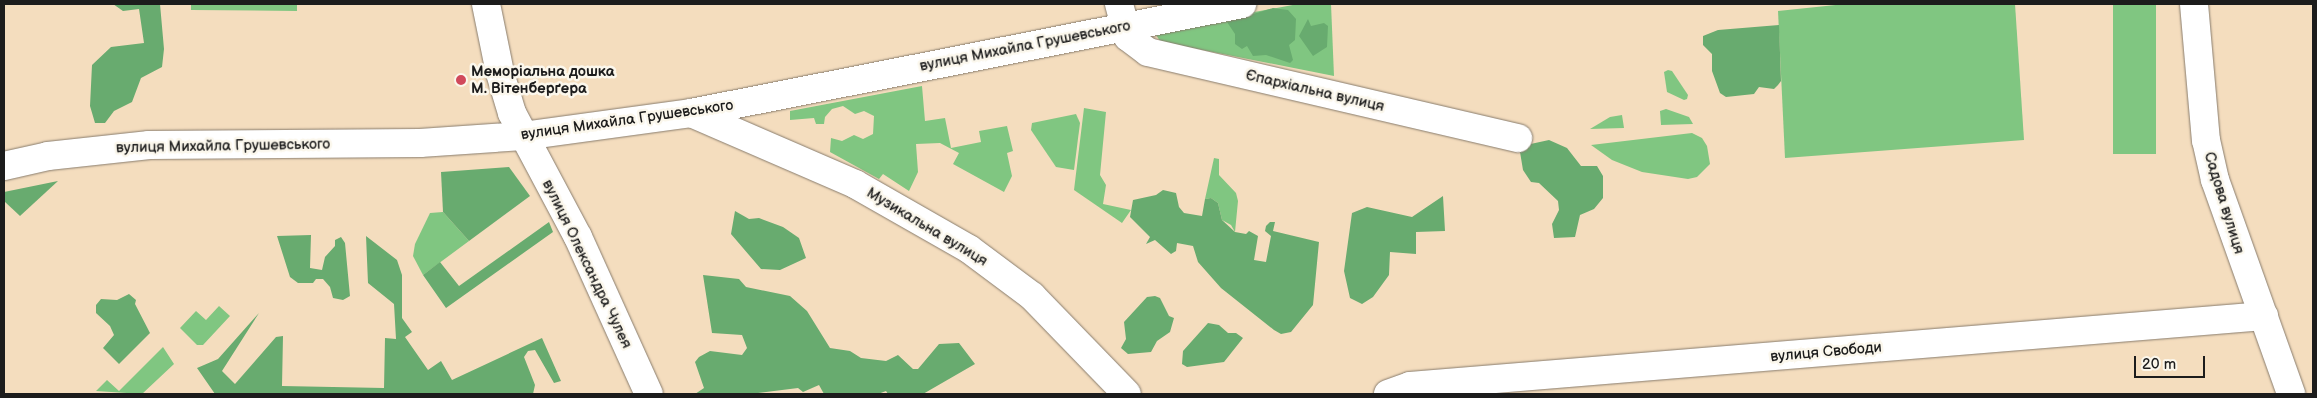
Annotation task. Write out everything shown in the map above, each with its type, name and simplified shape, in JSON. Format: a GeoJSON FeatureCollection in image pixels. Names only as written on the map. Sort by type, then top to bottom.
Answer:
{"type":"FeatureCollection","features":[{"type":"Feature","properties":{"kind":"street","name":"вулиця Олександра Чулея"},"geometry":{"type":"LineString","coordinates":[[486,4],[500,73],[523,136],[578,237],[648,394]]}},
{"type":"Feature","properties":{"kind":"street","name":"вулиця Михайла Грушевського"},"geometry":{"type":"LineString","coordinates":[[4,166],[48,156],[149,145],[420,144],[523,136],[691,113],[1121,15],[1242,4]]}},
{"type":"Feature","properties":{"kind":"street","name":"Садова вулиця"},"geometry":{"type":"LineString","coordinates":[[2194,4],[2209,156],[2237,250],[2264,316],[2291,394]]}},
{"type":"Feature","properties":{"kind":"street","name":"Єпархіальна вулиця"},"geometry":{"type":"LineString","coordinates":[[1121,15],[1128,37],[1148,52],[1518,138]]}},
{"type":"Feature","properties":{"kind":"street","name":"Музикальна вулиця"},"geometry":{"type":"LineString","coordinates":[[691,113],[848,180],[969,249],[1032,296],[1127,394]]}},
{"type":"Feature","properties":{"kind":"street","name":"вулиця Свободи"},"geometry":{"type":"LineString","coordinates":[[1388,394],[1410,386],[2264,316]]}},
{"type":"Feature","properties":{"kind":"green space"},"geometry":{"type":"Polygon","coordinates":[[[113,4],[160,4],[164,49],[162,67],[141,78],[132,102],[114,111],[105,123],[95,123],[90,106],[92,65],[111,47],[144,43],[139,9],[123,11],[113,4]]]}},
{"type":"Feature","properties":{"kind":"green space"},"geometry":{"type":"Polygon","coordinates":[[[191,4],[297,4],[297,11],[191,10],[191,4]]]}},
{"type":"Feature","properties":{"kind":"green space"},"geometry":{"type":"Polygon","coordinates":[[[1298,4],[1331,4],[1334,76],[1172,44],[1160,41],[1156,35],[1184,25],[1298,4]]]}},
{"type":"Feature","properties":{"kind":"green space"},"geometry":{"type":"Polygon","coordinates":[[[1845,4],[2015,4],[2024,140],[1785,158],[1778,11],[1845,4]]]}},
{"type":"Feature","properties":{"kind":"green space"},"geometry":{"type":"Polygon","coordinates":[[[2113,4],[2156,4],[2156,154],[2113,154],[2113,4]]]}},
{"type":"Feature","properties":{"kind":"green space"},"geometry":{"type":"Polygon","coordinates":[[[1273,8],[1288,10],[1296,19],[1295,40],[1289,45],[1293,60],[1290,63],[1266,55],[1253,56],[1247,46],[1242,49],[1235,44],[1235,34],[1227,22],[1273,8]]]}},
{"type":"Feature","properties":{"kind":"green space"},"geometry":{"type":"Polygon","coordinates":[[[1308,19],[1311,26],[1324,23],[1328,26],[1327,47],[1313,56],[1299,36],[1308,19]]]}},
{"type":"Feature","properties":{"kind":"green space"},"geometry":{"type":"Polygon","coordinates":[[[1779,25],[1781,81],[1778,85],[1774,89],[1759,87],[1754,94],[1726,97],[1720,93],[1712,71],[1712,54],[1703,45],[1703,36],[1718,30],[1779,25]]]}},
{"type":"Feature","properties":{"kind":"green space"},"geometry":{"type":"Polygon","coordinates":[[[1672,71],[1688,95],[1687,99],[1684,100],[1667,92],[1664,72],[1672,71]]]}},
{"type":"Feature","properties":{"kind":"green space"},"geometry":{"type":"Polygon","coordinates":[[[922,86],[925,121],[945,118],[951,148],[981,142],[979,131],[1007,126],[1013,151],[1007,153],[1012,176],[1004,192],[953,164],[959,153],[940,143],[916,144],[918,172],[909,191],[883,174],[879,179],[830,152],[831,138],[842,141],[854,135],[863,139],[873,134],[874,116],[864,111],[855,114],[843,106],[832,109],[825,117],[824,124],[816,124],[814,118],[790,120],[790,111],[922,86]]]}},
{"type":"Feature","properties":{"kind":"green space"},"geometry":{"type":"Polygon","coordinates":[[[1084,108],[1106,112],[1100,175],[1106,185],[1103,204],[1131,210],[1122,223],[1074,190],[1084,108]]]}},
{"type":"Feature","properties":{"kind":"green space"},"geometry":{"type":"Polygon","coordinates":[[[1666,109],[1689,117],[1693,124],[1661,125],[1660,111],[1666,109]]]}},
{"type":"Feature","properties":{"kind":"green space"},"geometry":{"type":"Polygon","coordinates":[[[1076,114],[1080,123],[1074,170],[1056,167],[1031,130],[1032,123],[1076,114]]]}},
{"type":"Feature","properties":{"kind":"green space"},"geometry":{"type":"Polygon","coordinates":[[[1622,115],[1624,128],[1590,129],[1610,117],[1622,115]]]}},
{"type":"Feature","properties":{"kind":"green space"},"geometry":{"type":"Polygon","coordinates":[[[1692,133],[1702,138],[1707,146],[1710,164],[1697,177],[1688,179],[1642,172],[1612,160],[1591,145],[1692,133]]]}},
{"type":"Feature","properties":{"kind":"green space"},"geometry":{"type":"Polygon","coordinates":[[[1549,140],[1567,148],[1581,166],[1597,166],[1603,176],[1603,198],[1594,209],[1580,215],[1575,237],[1554,238],[1552,224],[1559,210],[1558,201],[1539,183],[1531,182],[1523,170],[1520,152],[1526,145],[1549,140]]]}},
{"type":"Feature","properties":{"kind":"green space"},"geometry":{"type":"Polygon","coordinates":[[[1214,158],[1219,159],[1219,175],[1236,193],[1238,201],[1235,232],[1231,225],[1222,220],[1218,203],[1211,198],[1205,199],[1214,158]]]}},
{"type":"Feature","properties":{"kind":"green space"},"geometry":{"type":"Polygon","coordinates":[[[509,167],[530,196],[469,241],[443,212],[441,172],[509,167]]]}},
{"type":"Feature","properties":{"kind":"green space"},"geometry":{"type":"Polygon","coordinates":[[[58,181],[20,216],[4,201],[4,192],[58,181]]]}},
{"type":"Feature","properties":{"kind":"green space"},"geometry":{"type":"Polygon","coordinates":[[[1163,190],[1176,193],[1179,207],[1184,213],[1202,216],[1205,199],[1211,198],[1218,203],[1222,220],[1235,232],[1246,234],[1249,231],[1258,236],[1254,260],[1266,262],[1271,236],[1265,231],[1266,226],[1270,222],[1275,222],[1273,231],[1319,242],[1313,305],[1291,332],[1281,334],[1274,330],[1221,288],[1198,262],[1193,246],[1177,243],[1176,251],[1171,254],[1155,240],[1146,244],[1150,237],[1130,217],[1133,200],[1156,195],[1163,190]]]}},
{"type":"Feature","properties":{"kind":"green space"},"geometry":{"type":"Polygon","coordinates":[[[1443,196],[1445,231],[1416,232],[1416,254],[1390,252],[1389,275],[1373,297],[1362,304],[1350,298],[1344,271],[1352,213],[1367,207],[1412,217],[1443,196]]]}},
{"type":"Feature","properties":{"kind":"green space"},"geometry":{"type":"Polygon","coordinates":[[[735,211],[749,219],[759,218],[783,227],[799,238],[806,258],[780,270],[761,269],[731,234],[735,211]]]}},
{"type":"Feature","properties":{"kind":"green space"},"geometry":{"type":"Polygon","coordinates":[[[443,212],[469,241],[423,275],[413,256],[415,244],[430,213],[443,212]]]}},
{"type":"Feature","properties":{"kind":"green space"},"geometry":{"type":"Polygon","coordinates":[[[549,222],[553,232],[446,308],[423,275],[440,262],[459,286],[549,222]]]}},
{"type":"Feature","properties":{"kind":"green space"},"geometry":{"type":"Polygon","coordinates":[[[311,235],[310,268],[322,270],[325,257],[335,246],[335,240],[341,237],[345,243],[350,296],[343,300],[333,298],[330,287],[323,279],[316,279],[313,283],[298,283],[290,277],[277,236],[311,235]]]}},
{"type":"Feature","properties":{"kind":"green space"},"geometry":{"type":"Polygon","coordinates":[[[366,236],[397,260],[402,275],[402,318],[412,332],[405,337],[428,370],[441,361],[452,380],[542,338],[561,381],[554,383],[535,350],[528,351],[524,357],[535,385],[533,394],[215,394],[197,368],[218,359],[259,313],[222,371],[235,384],[276,337],[283,336],[282,386],[384,388],[385,338],[396,339],[394,304],[368,283],[366,236]]]}},
{"type":"Feature","properties":{"kind":"green space"},"geometry":{"type":"Polygon","coordinates":[[[703,275],[739,279],[746,287],[790,296],[807,311],[830,348],[850,351],[861,358],[886,361],[898,355],[913,369],[918,369],[939,344],[959,343],[975,364],[923,394],[888,394],[886,391],[878,394],[824,394],[819,385],[803,392],[798,388],[750,394],[695,394],[704,388],[695,362],[699,357],[710,351],[742,355],[747,348],[742,335],[712,333],[703,275]]]}},
{"type":"Feature","properties":{"kind":"green space"},"geometry":{"type":"Polygon","coordinates":[[[129,294],[136,300],[135,304],[150,333],[119,364],[103,348],[114,335],[110,326],[96,313],[96,305],[101,299],[117,300],[129,294]]]}},
{"type":"Feature","properties":{"kind":"green space"},"geometry":{"type":"Polygon","coordinates":[[[1155,296],[1160,298],[1169,316],[1174,318],[1170,332],[1157,341],[1151,352],[1128,354],[1121,348],[1126,339],[1124,322],[1147,297],[1155,296]]]}},
{"type":"Feature","properties":{"kind":"green space"},"geometry":{"type":"Polygon","coordinates":[[[219,306],[230,316],[203,345],[197,345],[180,328],[196,311],[206,320],[219,306]]]}},
{"type":"Feature","properties":{"kind":"green space"},"geometry":{"type":"Polygon","coordinates":[[[1208,323],[1219,325],[1228,333],[1236,333],[1243,338],[1224,362],[1187,367],[1182,364],[1183,351],[1208,323]]]}},
{"type":"Feature","properties":{"kind":"green space"},"geometry":{"type":"Polygon","coordinates":[[[163,347],[174,364],[142,394],[96,391],[107,380],[119,391],[163,347]]]}},
{"type":"Feature","properties":{"kind":"place","name":"Меморіальна дошка М. Вітенберґера"},"geometry":{"type":"Point","coordinates":[461,80]}}]}
